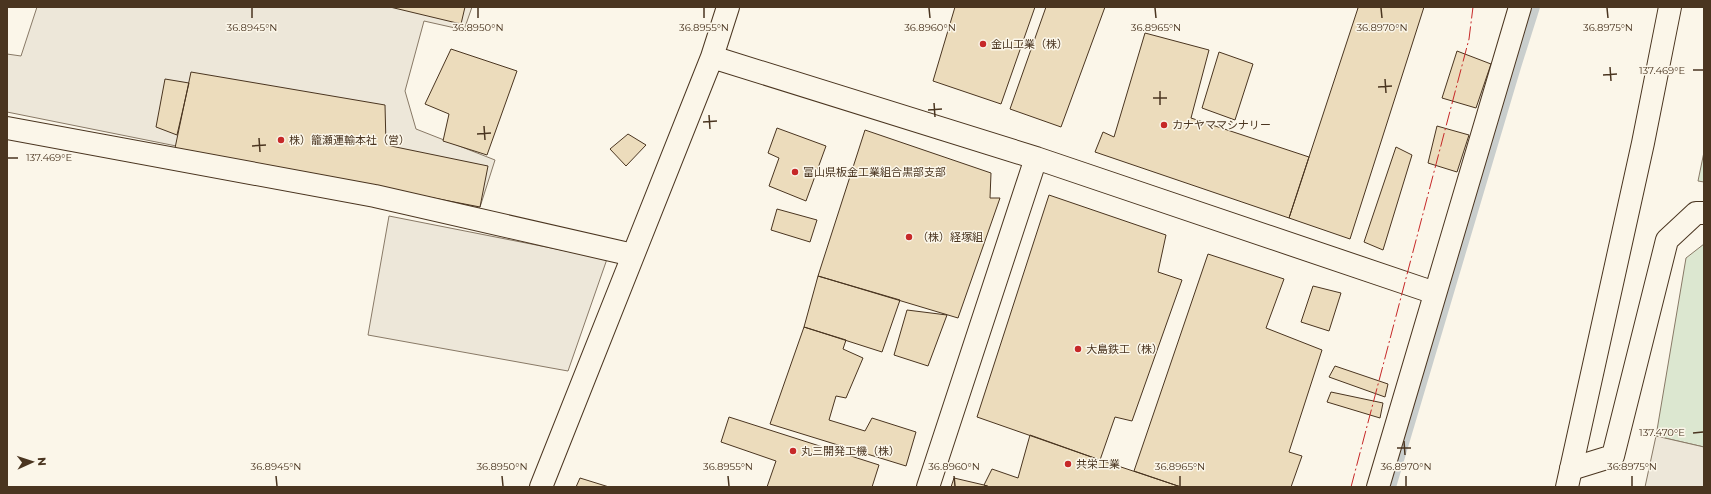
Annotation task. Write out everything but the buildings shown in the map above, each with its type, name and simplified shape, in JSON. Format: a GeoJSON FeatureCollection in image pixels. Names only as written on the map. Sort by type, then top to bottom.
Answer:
{"type":"FeatureCollection","features":[{"type":"Feature","properties":{"kind":"street"},"geometry":{"type":"LineString","coordinates":[[541,487],[712,57],[728,7]]}},
{"type":"Feature","properties":{"kind":"street"},"geometry":{"type":"LineString","coordinates":[[1378,487],[1520,7]]}},
{"type":"Feature","properties":{"kind":"street"},"geometry":{"type":"LineString","coordinates":[[1569,478],[1643,143],[1670,7]]}},
{"type":"Feature","properties":{"kind":"street"},"geometry":{"type":"LineString","coordinates":[[712,57],[1036,158],[1435,293]]}},
{"type":"Feature","properties":{"kind":"street"},"geometry":{"type":"LineString","coordinates":[[7,128],[375,196],[634,255]]}},
{"type":"Feature","properties":{"kind":"street"},"geometry":{"type":"LineString","coordinates":[[928,487],[1036,158]]}},
{"type":"Feature","properties":{"kind":"street"},"geometry":{"type":"LineString","coordinates":[[1569,478],[1613,456],[1667,240],[1696,213],[1704,213]]}},
{"type":"Feature","properties":{"kind":"green space"},"geometry":{"type":"Polygon","coordinates":[[[1704,152],[1704,182],[1698,181],[1704,152]]]}},
{"type":"Feature","properties":{"kind":"green space"},"geometry":{"type":"Polygon","coordinates":[[[1704,244],[1704,447],[1656,436],[1686,258],[1704,244]]]}},
{"type":"Feature","properties":{"kind":"shaded area"},"geometry":{"type":"Polygon","coordinates":[[[37,7],[472,7],[464,30],[424,21],[405,91],[416,129],[495,160],[480,207],[7,112],[7,54],[21,56],[37,7]]]}},
{"type":"Feature","properties":{"kind":"shaded area"},"geometry":{"type":"Polygon","coordinates":[[[389,216],[607,259],[568,371],[368,335],[389,216]]]}},
{"type":"Feature","properties":{"kind":"shaded area"},"geometry":{"type":"Polygon","coordinates":[[[1656,436],[1704,447],[1704,487],[1645,487],[1656,436]]]}},
{"type":"Feature","properties":{"kind":"waterway"},"geometry":{"type":"LineString","coordinates":[[1392,487],[1536,7]]}},
{"type":"Feature","properties":{"kind":"power"},"geometry":{"type":"LineString","coordinates":[[1351,487],[1469,39],[1473,7]]}},
{"type":"Feature","properties":{"kind":"place","name":"金山工業（株）"},"geometry":{"type":"Point","coordinates":[983,44]}},
{"type":"Feature","properties":{"kind":"place","name":"カナヤママシナリー"},"geometry":{"type":"Point","coordinates":[1164,125]}},
{"type":"Feature","properties":{"kind":"place","name":"株）籠瀬運輸本社（営）"},"geometry":{"type":"Point","coordinates":[281,140]}},
{"type":"Feature","properties":{"kind":"place","name":"富山県板金工業組合黒部支部"},"geometry":{"type":"Point","coordinates":[795,172]}},
{"type":"Feature","properties":{"kind":"place","name":"（株）経塚組"},"geometry":{"type":"Point","coordinates":[909,237]}},
{"type":"Feature","properties":{"kind":"place","name":"大島鉄工（株）"},"geometry":{"type":"Point","coordinates":[1078,349]}},
{"type":"Feature","properties":{"kind":"place","name":"丸三開発工機（株）"},"geometry":{"type":"Point","coordinates":[793,451]}},
{"type":"Feature","properties":{"kind":"place","name":"共栄工業"},"geometry":{"type":"Point","coordinates":[1068,464]}}]}
